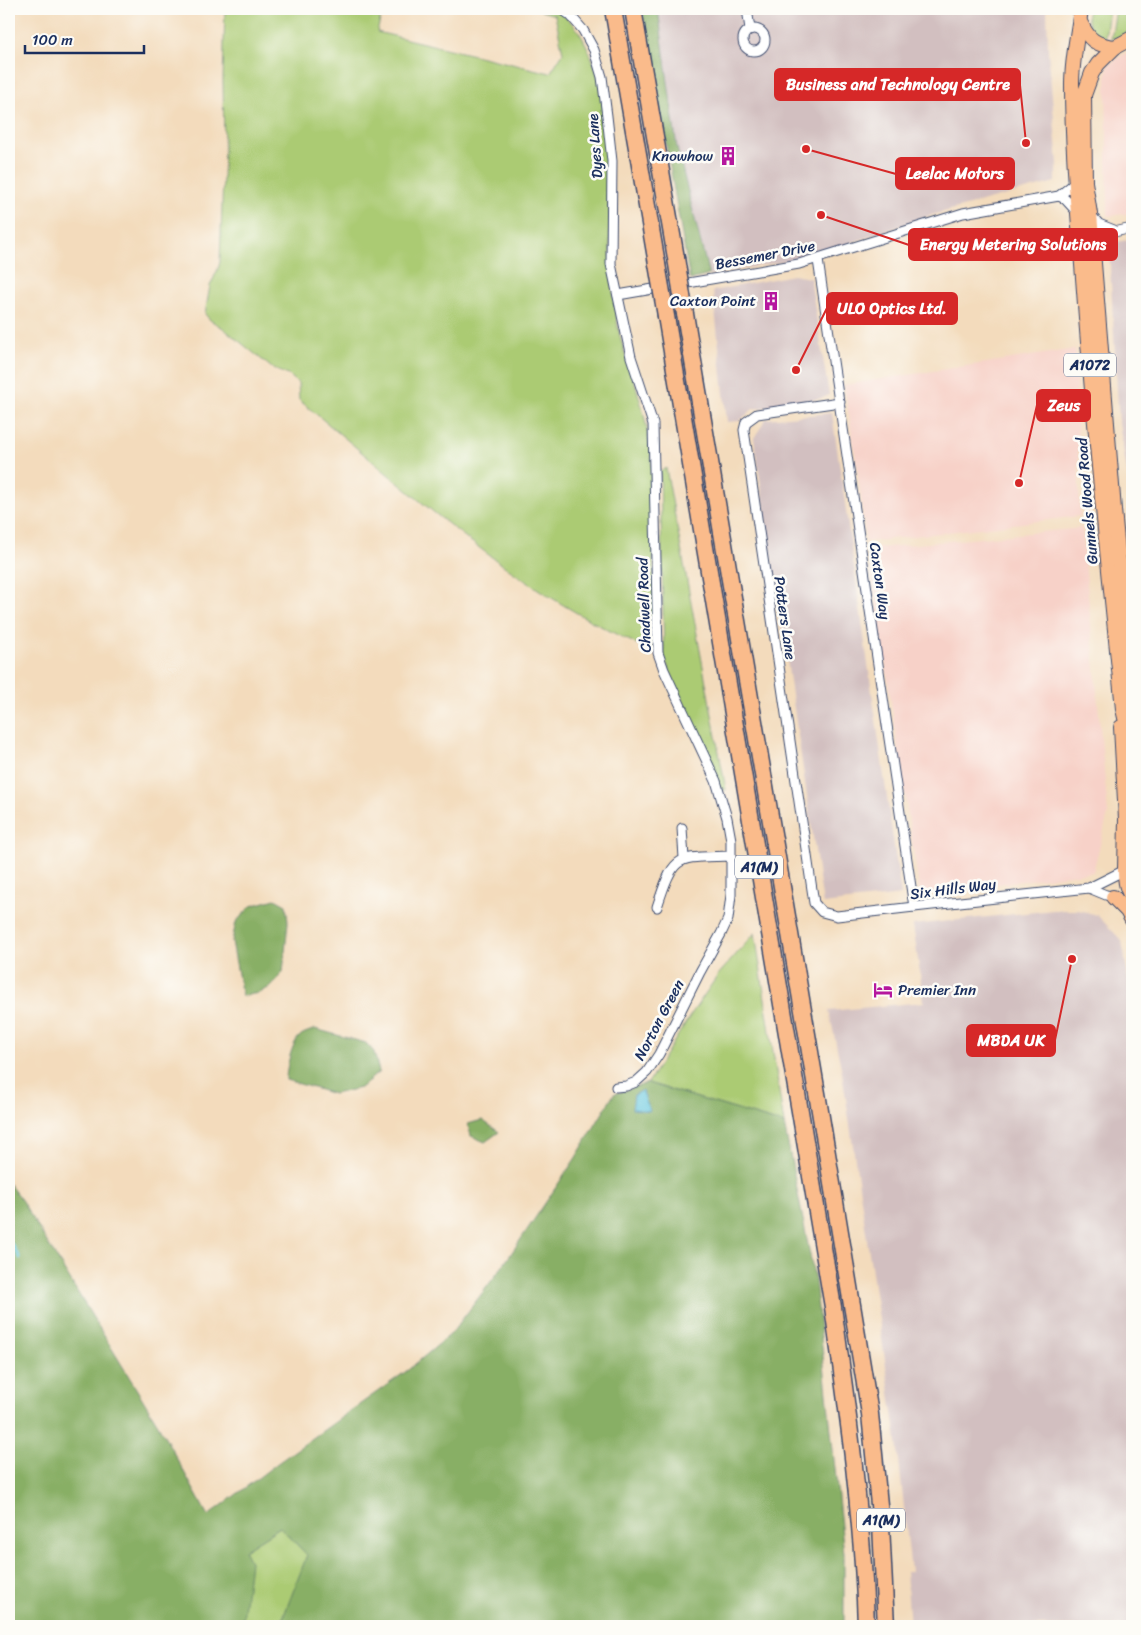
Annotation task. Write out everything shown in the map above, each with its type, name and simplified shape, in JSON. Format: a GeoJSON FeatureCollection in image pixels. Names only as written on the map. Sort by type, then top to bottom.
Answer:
{"type":"FeatureCollection","features":[{"type":"Feature","properties":{"kind":"highway","name":"A1(M)"},"geometry":{"type":"LineString","coordinates":[[613,9],[833,1307],[851,1438],[866,1626]]}},
{"type":"Feature","properties":{"kind":"highway","name":"A1(M)"},"geometry":{"type":"LineString","coordinates":[[633,9],[686,314],[868,1404],[881,1526],[886,1626]]}},
{"type":"Feature","properties":{"kind":"main road","name":"Gunnels Wood Road"},"geometry":{"type":"LineString","coordinates":[[1081,15],[1085,33],[1093,41],[1102,46],[1115,47]]}},
{"type":"Feature","properties":{"kind":"main road","name":"Gunnels Wood Road"},"geometry":{"type":"LineString","coordinates":[[1081,15],[1076,36],[1072,82],[1076,182],[1093,247],[1114,510],[1132,692]]}},
{"type":"Feature","properties":{"kind":"main road","name":"Gunnels Wood Road"},"geometry":{"type":"LineString","coordinates":[[1132,38],[1115,47],[1098,64],[1092,73],[1084,95],[1084,214],[1089,353],[1123,709],[1132,748]]}},
{"type":"Feature","properties":{"kind":"main road","name":"Gunnels Wood Road"},"geometry":{"type":"LineString","coordinates":[[1123,709],[1121,723],[1129,869],[1126,888],[1132,898]]}},
{"type":"Feature","properties":{"kind":"main road"},"geometry":{"type":"LineString","coordinates":[[1113,896],[1127,911],[1132,920]]}},
{"type":"Feature","properties":{"kind":"street","name":"Dyes Lane"},"geometry":{"type":"LineString","coordinates":[[561,9],[570,15],[583,30],[594,50],[602,77],[612,161],[611,264],[618,294]]}},
{"type":"Feature","properties":{"kind":"street"},"geometry":{"type":"LineString","coordinates":[[747,9],[750,29]]}},
{"type":"Feature","properties":{"kind":"street","name":"Bessemer Drive"},"geometry":{"type":"LineString","coordinates":[[618,294],[818,260],[963,213],[1059,196],[1076,182]]}},
{"type":"Feature","properties":{"kind":"street"},"geometry":{"type":"LineString","coordinates":[[1059,196],[1099,224],[1114,230]]}},
{"type":"Feature","properties":{"kind":"street"},"geometry":{"type":"LineString","coordinates":[[1093,247],[1098,237],[1114,230],[1132,228]]}},
{"type":"Feature","properties":{"kind":"street","name":"Caxton Way"},"geometry":{"type":"LineString","coordinates":[[818,260],[914,908]]}},
{"type":"Feature","properties":{"kind":"street","name":"Chadwell Road"},"geometry":{"type":"LineString","coordinates":[[618,294],[631,357],[653,424],[658,653],[667,678],[716,781],[727,818],[731,840],[731,896],[728,919],[707,959]]}},
{"type":"Feature","properties":{"kind":"street","name":"Potters Lane"},"geometry":{"type":"LineString","coordinates":[[822,912],[814,903],[812,897],[744,430],[746,422],[757,414],[840,402]]}},
{"type":"Feature","properties":{"kind":"street"},"geometry":{"type":"LineString","coordinates":[[682,828],[684,858]]}},
{"type":"Feature","properties":{"kind":"street"},"geometry":{"type":"LineString","coordinates":[[657,907],[669,873],[684,858],[731,856]]}},
{"type":"Feature","properties":{"kind":"street","name":"Six Hills Way"},"geometry":{"type":"LineString","coordinates":[[822,912],[837,916],[1088,888],[1129,869]]}},
{"type":"Feature","properties":{"kind":"street","name":"Six Hills Way"},"geometry":{"type":"LineString","coordinates":[[1088,888],[1106,895],[1132,898]]}},
{"type":"Feature","properties":{"kind":"street","name":"Norton Green"},"geometry":{"type":"LineString","coordinates":[[616,1087],[636,1082],[648,1072],[707,959]]}},
{"type":"Feature","properties":{"kind":"shaded area"},"geometry":{"type":"Polygon","coordinates":[[[658,9],[1047,9],[1048,52],[1058,164],[1055,182],[928,216],[813,256],[709,275],[677,148],[658,9]]]}},
{"type":"Feature","properties":{"kind":"shaded area"},"geometry":{"type":"Polygon","coordinates":[[[1132,49],[1132,213],[1108,216],[1106,78],[1108,65],[1132,49]]]}},
{"type":"Feature","properties":{"kind":"shaded area"},"geometry":{"type":"Polygon","coordinates":[[[1132,239],[1132,502],[1119,423],[1109,248],[1112,243],[1132,239]]]}},
{"type":"Feature","properties":{"kind":"shaded area"},"geometry":{"type":"Polygon","coordinates":[[[793,275],[810,278],[829,395],[823,398],[753,409],[739,421],[727,422],[713,291],[793,275]]]}},
{"type":"Feature","properties":{"kind":"shaded area"},"geometry":{"type":"Polygon","coordinates":[[[1075,349],[1080,516],[866,542],[857,466],[844,385],[1075,349]]]}},
{"type":"Feature","properties":{"kind":"shaded area"},"geometry":{"type":"Polygon","coordinates":[[[832,413],[901,895],[823,904],[754,438],[766,419],[832,413]]]}},
{"type":"Feature","properties":{"kind":"shaded area"},"geometry":{"type":"Polygon","coordinates":[[[1082,528],[1108,814],[1093,872],[920,894],[868,549],[1082,528]]]}},
{"type":"Feature","properties":{"kind":"shaded area"},"geometry":{"type":"Polygon","coordinates":[[[1054,910],[1078,910],[1097,915],[1122,941],[1132,1003],[1132,1626],[910,1626],[906,1572],[911,1572],[896,1433],[842,1072],[829,1011],[924,1002],[913,925],[1054,910]]]}},
{"type":"Feature","properties":{"kind":"green space"},"geometry":{"type":"Polygon","coordinates":[[[225,9],[383,9],[377,32],[550,73],[563,53],[555,15],[541,11],[555,11],[568,19],[579,32],[595,67],[605,102],[608,132],[612,286],[620,336],[643,413],[651,452],[655,616],[653,647],[649,649],[615,634],[582,616],[544,593],[471,542],[299,400],[298,383],[290,376],[272,368],[223,328],[210,320],[205,314],[210,286],[220,262],[224,149],[225,9]]]}},
{"type":"Feature","properties":{"kind":"green space"},"geometry":{"type":"Polygon","coordinates":[[[642,9],[658,9],[677,148],[709,275],[690,280],[642,9]]]}},
{"type":"Feature","properties":{"kind":"green space"},"geometry":{"type":"Polygon","coordinates":[[[1088,9],[1109,9],[1105,39],[1096,34],[1090,27],[1088,9]]]}},
{"type":"Feature","properties":{"kind":"green space"},"geometry":{"type":"Polygon","coordinates":[[[1116,9],[1132,9],[1132,30],[1120,37],[1111,39],[1116,9]]]}},
{"type":"Feature","properties":{"kind":"green space"},"geometry":{"type":"Polygon","coordinates":[[[9,227],[14,256],[9,286],[9,227]]]}},
{"type":"Feature","properties":{"kind":"green space"},"geometry":{"type":"Polygon","coordinates":[[[666,468],[726,790],[721,790],[664,656],[660,471],[666,468]]]}},
{"type":"Feature","properties":{"kind":"green space"},"geometry":{"type":"Polygon","coordinates":[[[275,899],[286,905],[288,922],[283,972],[272,986],[259,993],[242,996],[232,941],[236,922],[251,906],[275,899]]]}},
{"type":"Feature","properties":{"kind":"green space"},"geometry":{"type":"Polygon","coordinates":[[[755,933],[784,1124],[648,1083],[718,975],[755,933]]]}},
{"type":"Feature","properties":{"kind":"green space"},"geometry":{"type":"Polygon","coordinates":[[[315,1029],[366,1043],[374,1052],[379,1072],[360,1088],[334,1094],[286,1080],[294,1045],[301,1035],[315,1029]]]}},
{"type":"Feature","properties":{"kind":"green space"},"geometry":{"type":"Polygon","coordinates":[[[648,1083],[784,1124],[815,1280],[844,1554],[844,1626],[280,1626],[307,1555],[280,1527],[244,1550],[250,1562],[243,1619],[238,1626],[9,1626],[9,1184],[22,1201],[159,1426],[208,1516],[279,1462],[408,1370],[451,1334],[502,1267],[575,1159],[614,1094],[648,1083]]]}},
{"type":"Feature","properties":{"kind":"green space"},"geometry":{"type":"Polygon","coordinates":[[[482,1120],[499,1132],[485,1142],[471,1136],[468,1124],[482,1120]]]}},
{"type":"Feature","properties":{"kind":"green space"},"geometry":{"type":"Polygon","coordinates":[[[280,1527],[308,1555],[280,1626],[238,1626],[243,1619],[243,1550],[280,1527]]]}},
{"type":"Feature","properties":{"kind":"water"},"geometry":{"type":"Polygon","coordinates":[[[642,1090],[650,1111],[632,1109],[634,1095],[642,1090]]]}},
{"type":"Feature","properties":{"kind":"waterway"},"geometry":{"type":"LineString","coordinates":[[9,1240],[20,1258]]}},
{"type":"Feature","properties":{"kind":"place","name":"Business and Technology Centre"},"geometry":{"type":"Point","coordinates":[1026,143]}},
{"type":"Feature","properties":{"kind":"place","name":"Leelac Motors"},"geometry":{"type":"Point","coordinates":[806,149]}},
{"type":"Feature","properties":{"kind":"place","name":"Knowhow"},"geometry":{"type":"Point","coordinates":[728,156]}},
{"type":"Feature","properties":{"kind":"place","name":"Energy Metering Solutions"},"geometry":{"type":"Point","coordinates":[821,215]}},
{"type":"Feature","properties":{"kind":"place","name":"Caxton Point"},"geometry":{"type":"Point","coordinates":[771,301]}},
{"type":"Feature","properties":{"kind":"place","name":"ULO Optics Ltd."},"geometry":{"type":"Point","coordinates":[796,370]}},
{"type":"Feature","properties":{"kind":"place","name":"Zeus"},"geometry":{"type":"Point","coordinates":[1019,483]}},
{"type":"Feature","properties":{"kind":"place","name":"MBDA UK"},"geometry":{"type":"Point","coordinates":[1072,959]}},
{"type":"Feature","properties":{"kind":"place","name":"Premier Inn"},"geometry":{"type":"Point","coordinates":[883,990]}}]}
